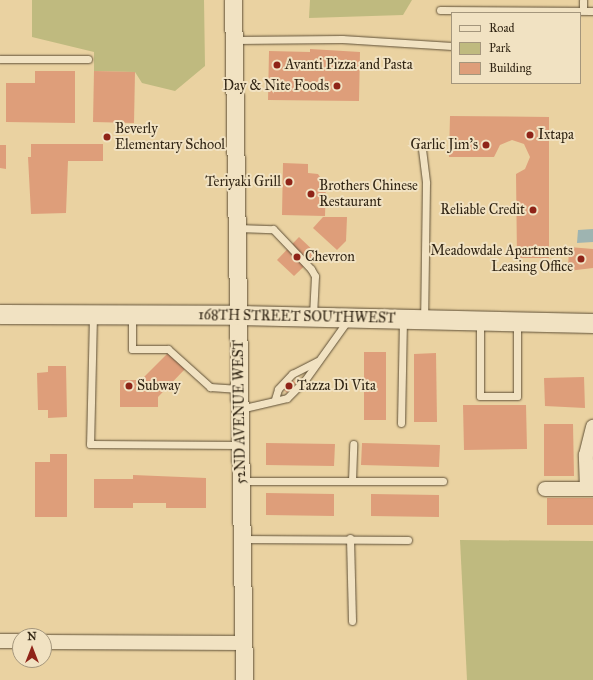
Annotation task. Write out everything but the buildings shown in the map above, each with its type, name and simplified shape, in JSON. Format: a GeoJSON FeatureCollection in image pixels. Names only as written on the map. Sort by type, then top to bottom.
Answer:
{"type":"FeatureCollection","features":[{"type":"Feature","properties":{"kind":"main road","name":"168TH STREET SOUTHWEST"},"geometry":{"type":"LineString","coordinates":[[0,314],[238,315],[593,323]]}},
{"type":"Feature","properties":{"kind":"street","name":"52ND AVENUE WEST"},"geometry":{"type":"LineString","coordinates":[[233,0],[245,643],[244,680]]}},
{"type":"Feature","properties":{"kind":"street"},"geometry":{"type":"LineString","coordinates":[[545,489],[590,489],[586,455],[593,427]]}},
{"type":"Feature","properties":{"kind":"street"},"geometry":{"type":"LineString","coordinates":[[0,641],[12,641]]}},
{"type":"Feature","properties":{"kind":"street"},"geometry":{"type":"LineString","coordinates":[[52,642],[245,643]]}},
{"type":"Feature","properties":{"kind":"lane"},"geometry":{"type":"LineString","coordinates":[[583,0],[583,10]]}},
{"type":"Feature","properties":{"kind":"lane"},"geometry":{"type":"LineString","coordinates":[[440,10],[593,10]]}},
{"type":"Feature","properties":{"kind":"lane"},"geometry":{"type":"LineString","coordinates":[[234,40],[342,39],[451,46]]}},
{"type":"Feature","properties":{"kind":"lane"},"geometry":{"type":"LineString","coordinates":[[0,59],[88,59]]}},
{"type":"Feature","properties":{"kind":"lane"},"geometry":{"type":"LineString","coordinates":[[422,149],[426,183],[424,319]]}},
{"type":"Feature","properties":{"kind":"lane"},"geometry":{"type":"LineString","coordinates":[[237,228],[273,229],[311,269],[315,276],[313,317]]}},
{"type":"Feature","properties":{"kind":"lane"},"geometry":{"type":"LineString","coordinates":[[93,314],[90,444],[241,445]]}},
{"type":"Feature","properties":{"kind":"lane"},"geometry":{"type":"LineString","coordinates":[[132,314],[132,349],[168,349],[210,387],[240,389]]}},
{"type":"Feature","properties":{"kind":"lane"},"geometry":{"type":"LineString","coordinates":[[240,409],[275,399],[287,398],[318,361],[350,318]]}},
{"type":"Feature","properties":{"kind":"lane"},"geometry":{"type":"LineString","coordinates":[[402,423],[403,319]]}},
{"type":"Feature","properties":{"kind":"lane"},"geometry":{"type":"LineString","coordinates":[[480,320],[480,396],[517,396],[517,321]]}},
{"type":"Feature","properties":{"kind":"lane"},"geometry":{"type":"LineString","coordinates":[[275,399],[278,389],[292,374],[318,361]]}},
{"type":"Feature","properties":{"kind":"lane"},"geometry":{"type":"LineString","coordinates":[[352,481],[353,444]]}},
{"type":"Feature","properties":{"kind":"lane"},"geometry":{"type":"LineString","coordinates":[[241,481],[443,481]]}},
{"type":"Feature","properties":{"kind":"lane"},"geometry":{"type":"LineString","coordinates":[[242,539],[350,538],[408,540]]}},
{"type":"Feature","properties":{"kind":"lane"},"geometry":{"type":"LineString","coordinates":[[350,538],[352,621]]}},
{"type":"Feature","properties":{"kind":"green space"},"geometry":{"type":"Polygon","coordinates":[[[32,0],[204,0],[205,66],[175,91],[142,83],[135,72],[94,71],[94,52],[32,37],[32,0]]]}},
{"type":"Feature","properties":{"kind":"green space"},"geometry":{"type":"Polygon","coordinates":[[[310,0],[412,0],[403,15],[309,18],[310,0]]]}},
{"type":"Feature","properties":{"kind":"green space"},"geometry":{"type":"Polygon","coordinates":[[[460,540],[593,541],[593,680],[467,680],[460,540]]]}},
{"type":"Feature","properties":{"kind":"water"},"geometry":{"type":"Polygon","coordinates":[[[593,229],[593,242],[577,243],[578,230],[593,229]]]}},
{"type":"Feature","properties":{"kind":"place","name":"Avanti Pizza and Pasta"},"geometry":{"type":"Point","coordinates":[277,65]}},
{"type":"Feature","properties":{"kind":"place","name":"Day & Nite Foods"},"geometry":{"type":"Point","coordinates":[337,86]}},
{"type":"Feature","properties":{"kind":"place","name":"Ixtapa"},"geometry":{"type":"Point","coordinates":[530,135]}},
{"type":"Feature","properties":{"kind":"place","name":"Beverly Elementary School"},"geometry":{"type":"Point","coordinates":[107,137]}},
{"type":"Feature","properties":{"kind":"place","name":"Garlic Jim's"},"geometry":{"type":"Point","coordinates":[486,145]}},
{"type":"Feature","properties":{"kind":"place","name":"Teriyaki Grill"},"geometry":{"type":"Point","coordinates":[289,182]}},
{"type":"Feature","properties":{"kind":"place","name":"Brothers Chinese Restaurant"},"geometry":{"type":"Point","coordinates":[311,194]}},
{"type":"Feature","properties":{"kind":"place","name":"Reliable Credit"},"geometry":{"type":"Point","coordinates":[533,210]}},
{"type":"Feature","properties":{"kind":"place","name":"Chevron"},"geometry":{"type":"Point","coordinates":[297,257]}},
{"type":"Feature","properties":{"kind":"place","name":"Meadowdale Apartments Leasing Office"},"geometry":{"type":"Point","coordinates":[581,259]}},
{"type":"Feature","properties":{"kind":"place","name":"Subway"},"geometry":{"type":"Point","coordinates":[129,386]}},
{"type":"Feature","properties":{"kind":"place","name":"Tazza Di Vita"},"geometry":{"type":"Point","coordinates":[289,386]}}]}
